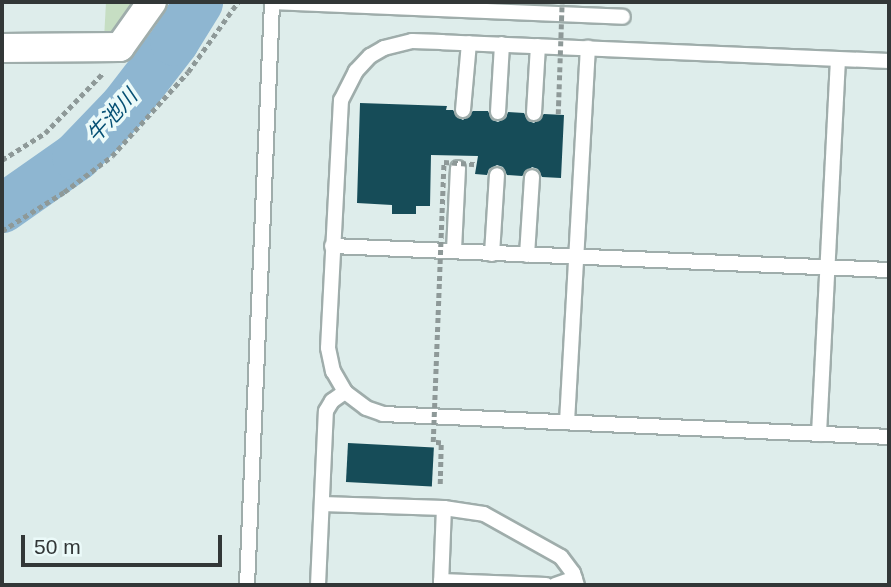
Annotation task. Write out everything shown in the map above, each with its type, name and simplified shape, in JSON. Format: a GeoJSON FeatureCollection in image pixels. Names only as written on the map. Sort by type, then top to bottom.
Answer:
{"type":"FeatureCollection","features":[{"type":"Feature","properties":{"kind":"street"},"geometry":{"type":"LineString","coordinates":[[2,48],[120,47],[152,2]]}},
{"type":"Feature","properties":{"kind":"lane"},"geometry":{"type":"LineString","coordinates":[[247,585],[272,2],[623,17]]}},
{"type":"Feature","properties":{"kind":"lane"},"geometry":{"type":"LineString","coordinates":[[889,61],[412,41],[384,48],[370,56],[346,84],[341,100],[328,348],[333,371],[345,392],[374,412],[391,415],[889,437]]}},
{"type":"Feature","properties":{"kind":"lane"},"geometry":{"type":"LineString","coordinates":[[463,110],[469,43]]}},
{"type":"Feature","properties":{"kind":"lane"},"geometry":{"type":"LineString","coordinates":[[498,112],[502,44]]}},
{"type":"Feature","properties":{"kind":"lane"},"geometry":{"type":"LineString","coordinates":[[534,113],[538,46]]}},
{"type":"Feature","properties":{"kind":"lane"},"geometry":{"type":"LineString","coordinates":[[567,422],[588,48]]}},
{"type":"Feature","properties":{"kind":"lane"},"geometry":{"type":"LineString","coordinates":[[819,435],[838,59]]}},
{"type":"Feature","properties":{"kind":"lane"},"geometry":{"type":"LineString","coordinates":[[454,250],[458,168]]}},
{"type":"Feature","properties":{"kind":"lane"},"geometry":{"type":"LineString","coordinates":[[492,254],[497,175]]}},
{"type":"Feature","properties":{"kind":"lane"},"geometry":{"type":"LineString","coordinates":[[527,255],[532,177]]}},
{"type":"Feature","properties":{"kind":"lane"},"geometry":{"type":"LineString","coordinates":[[332,246],[889,270]]}},
{"type":"Feature","properties":{"kind":"lane"},"geometry":{"type":"LineString","coordinates":[[318,585],[326,411],[332,401],[345,392]]}},
{"type":"Feature","properties":{"kind":"lane"},"geometry":{"type":"LineString","coordinates":[[322,503],[474,511],[493,518],[561,557],[576,582],[555,585]]}},
{"type":"Feature","properties":{"kind":"lane"},"geometry":{"type":"LineString","coordinates":[[444,508],[441,583],[547,585]]}},
{"type":"Feature","properties":{"kind":"path"},"geometry":{"type":"LineString","coordinates":[[2,231],[64,192],[112,156],[188,72],[238,2]]}},
{"type":"Feature","properties":{"kind":"path"},"geometry":{"type":"LineString","coordinates":[[558,114],[562,2]]}},
{"type":"Feature","properties":{"kind":"path"},"geometry":{"type":"LineString","coordinates":[[2,160],[45,132],[71,109],[111,63],[120,47]]}},
{"type":"Feature","properties":{"kind":"path"},"geometry":{"type":"LineString","coordinates":[[440,484],[441,443],[433,442],[444,162],[476,164]]}},
{"type":"Feature","properties":{"kind":"green space"},"geometry":{"type":"Polygon","coordinates":[[[106,2],[142,2],[104,39],[106,2]]]}},
{"type":"Feature","properties":{"kind":"building"},"geometry":{"type":"Polygon","coordinates":[[[360,103],[447,106],[446,110],[453,110],[457,117],[463,120],[473,111],[488,111],[492,120],[498,122],[506,118],[508,112],[524,113],[528,121],[534,123],[544,114],[564,115],[561,178],[542,177],[538,169],[532,167],[522,176],[507,175],[503,167],[497,165],[489,169],[487,175],[475,174],[478,156],[431,155],[430,206],[416,206],[416,214],[392,214],[392,205],[357,203],[360,103]]]}},
{"type":"Feature","properties":{"kind":"building"},"geometry":{"type":"Polygon","coordinates":[[[348,443],[434,448],[432,486],[346,482],[348,443]]]}},
{"type":"Feature","properties":{"kind":"waterway","name":"牛池川"},"geometry":{"type":"LineString","coordinates":[[2,208],[76,156],[124,106],[174,41],[198,2]]}}]}
